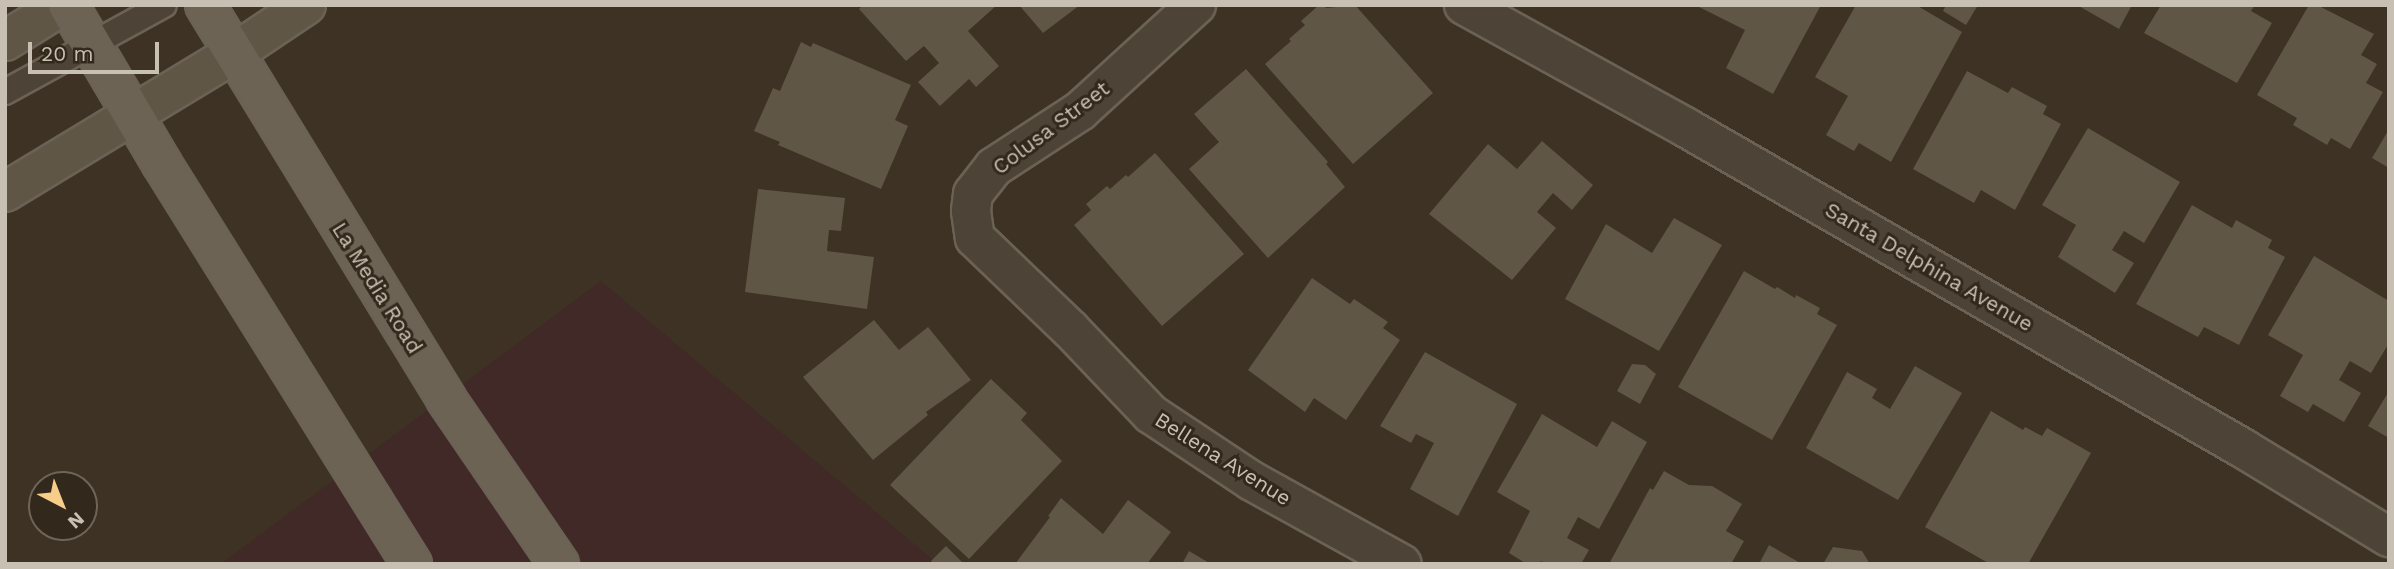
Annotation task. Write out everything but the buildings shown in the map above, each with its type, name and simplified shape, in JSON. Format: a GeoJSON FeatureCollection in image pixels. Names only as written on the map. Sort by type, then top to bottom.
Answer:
{"type":"FeatureCollection","features":[{"type":"Feature","properties":{"kind":"main road"},"geometry":{"type":"LineString","coordinates":[[5,41],[62,5]]}},
{"type":"Feature","properties":{"kind":"main road"},"geometry":{"type":"LineString","coordinates":[[68,5],[132,115],[412,564]]}},
{"type":"Feature","properties":{"kind":"main road","name":"La Media Road"},"geometry":{"type":"LineString","coordinates":[[205,5],[446,399],[559,564]]}},
{"type":"Feature","properties":{"kind":"main road"},"geometry":{"type":"LineString","coordinates":[[5,192],[233,54],[306,5]]}},
{"type":"Feature","properties":{"kind":"street","name":"Colusa Street"},"geometry":{"type":"LineString","coordinates":[[975,238],[971,211],[973,194],[994,167],[1080,111],[1196,5]]}},
{"type":"Feature","properties":{"kind":"street","name":"Santa Delphina Avenue"},"geometry":{"type":"LineString","coordinates":[[1464,5],[1719,146],[2244,449],[2389,537]]}},
{"type":"Feature","properties":{"kind":"street","name":"Bellena Avenue"},"geometry":{"type":"LineString","coordinates":[[975,238],[1071,330],[1151,414],[1252,481],[1402,564]]}},
{"type":"Feature","properties":{"kind":"lane"},"geometry":{"type":"LineString","coordinates":[[5,92],[164,5]]}},
{"type":"Feature","properties":{"kind":"shaded area"},"geometry":{"type":"Polygon","coordinates":[[[601,281],[938,564],[221,564],[601,281]]]}}]}
